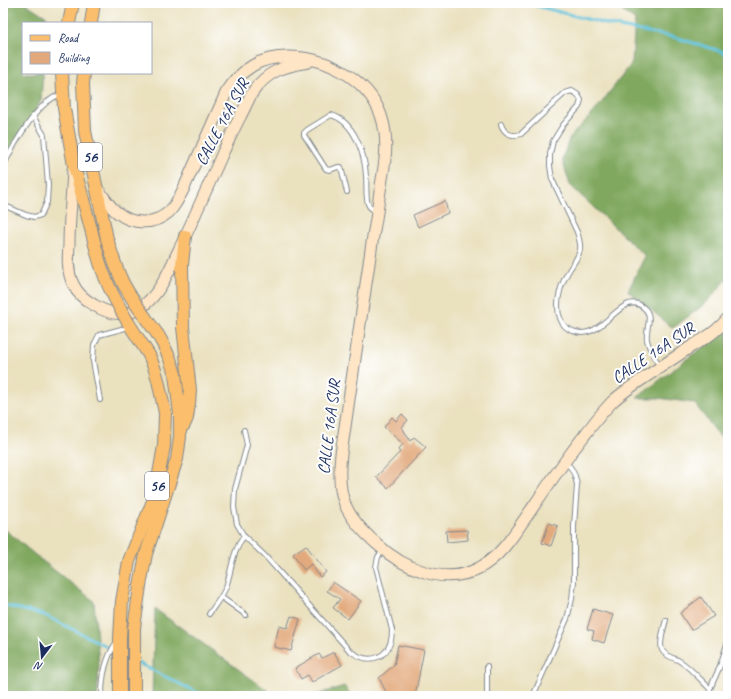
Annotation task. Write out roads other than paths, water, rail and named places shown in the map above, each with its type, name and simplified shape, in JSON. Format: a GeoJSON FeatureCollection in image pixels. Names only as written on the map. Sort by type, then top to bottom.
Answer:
{"type":"FeatureCollection","features":[{"type":"Feature","properties":{"kind":"main road"},"geometry":{"type":"LineString","coordinates":[[69,22],[73,3]]}},
{"type":"Feature","properties":{"kind":"main road"},"geometry":{"type":"LineString","coordinates":[[90,22],[94,3]]}},
{"type":"Feature","properties":{"kind":"main road","name":"CALLE 16A SUR"},"geometry":{"type":"LineString","coordinates":[[96,186],[117,213],[126,218],[133,221],[142,222],[156,220],[162,217],[176,203],[184,188],[226,93],[240,75],[254,64],[270,58],[283,56],[317,61],[339,69],[361,84],[378,108],[383,121],[386,138],[386,160],[377,210],[339,471],[340,488],[343,501],[349,515],[362,531],[382,550],[412,568],[437,575],[449,576],[463,574],[478,569],[489,562],[499,553],[513,536],[565,462],[600,415],[613,401],[629,388],[714,331],[728,318]]}},
{"type":"Feature","properties":{"kind":"main road","name":"CALLE 16A SUR"},"geometry":{"type":"LineString","coordinates":[[74,166],[68,256],[73,283],[79,293],[94,306],[117,314],[135,310],[143,306],[158,290],[252,93],[270,74],[279,69],[292,65],[317,61]]}},
{"type":"Feature","properties":{"kind":"main road","name":"56"},"geometry":{"type":"LineString","coordinates":[[62,74],[62,93],[74,166],[99,260],[112,294],[154,367],[165,413],[164,446],[155,496],[129,561],[122,600],[116,646],[120,690]]}},
{"type":"Feature","properties":{"kind":"main road","name":"56"},"geometry":{"type":"LineString","coordinates":[[84,74],[85,131],[108,239],[117,271],[123,284],[158,335],[170,359],[175,374],[180,414],[180,437],[177,459],[146,554],[140,586],[134,628],[134,690]]}},
{"type":"Feature","properties":{"kind":"main road"},"geometry":{"type":"LineString","coordinates":[[180,437],[187,418],[190,390],[184,327],[182,266],[185,236]]}},
{"type":"Feature","properties":{"kind":"lane"},"geometry":{"type":"LineString","coordinates":[[501,124],[503,130],[507,133],[517,136],[522,134],[565,93],[572,91],[578,95],[581,100],[579,107],[563,124],[552,141],[550,154],[552,179],[580,240],[578,256],[563,281],[558,310],[560,318],[568,329],[581,333],[597,329],[621,307],[628,303],[640,305],[646,308],[649,313],[647,340],[661,367]]}},
{"type":"Feature","properties":{"kind":"lane"},"geometry":{"type":"LineString","coordinates":[[3,168],[33,116],[47,101],[62,93]]}},
{"type":"Feature","properties":{"kind":"lane"},"geometry":{"type":"LineString","coordinates":[[347,192],[340,168],[338,167],[330,170],[326,169],[304,135],[307,130],[331,115],[339,117],[347,125],[359,142],[365,168],[367,201],[372,209],[377,210]]}},
{"type":"Feature","properties":{"kind":"lane"},"geometry":{"type":"LineString","coordinates":[[3,205],[34,217],[40,215],[47,202],[48,185],[44,135],[33,116]]}},
{"type":"Feature","properties":{"kind":"lane"},"geometry":{"type":"LineString","coordinates":[[100,400],[93,361],[94,345],[99,335],[130,325]]}},
{"type":"Feature","properties":{"kind":"lane"},"geometry":{"type":"LineString","coordinates":[[244,430],[247,445],[236,489],[234,508],[237,524],[244,536],[265,556],[349,650],[359,657],[366,659],[378,657],[388,650],[392,636],[392,630],[376,567],[378,557],[382,550]]}},
{"type":"Feature","properties":{"kind":"lane"},"geometry":{"type":"LineString","coordinates":[[534,695],[567,619],[572,599],[574,581],[574,526],[577,485],[576,476],[565,462]]}},
{"type":"Feature","properties":{"kind":"lane"},"geometry":{"type":"LineString","coordinates":[[209,614],[225,589],[234,552],[238,543],[244,536]]}},
{"type":"Feature","properties":{"kind":"lane"},"geometry":{"type":"LineString","coordinates":[[221,597],[246,615]]}},
{"type":"Feature","properties":{"kind":"lane"},"geometry":{"type":"LineString","coordinates":[[666,620],[662,634],[662,650],[691,670],[710,689]]}},
{"type":"Feature","properties":{"kind":"lane"},"geometry":{"type":"LineString","coordinates":[[710,696],[710,689],[720,666],[728,641]]}},
{"type":"Feature","properties":{"kind":"lane"},"geometry":{"type":"LineString","coordinates":[[102,696],[104,674],[116,646]]}},
{"type":"Feature","properties":{"kind":"lane"},"geometry":{"type":"LineString","coordinates":[[487,666],[487,692],[489,696]]}},
{"type":"Feature","properties":{"kind":"waterway"},"geometry":{"type":"LineString","coordinates":[[525,3],[610,25],[674,37],[723,52],[728,57]]}},
{"type":"Feature","properties":{"kind":"waterway"},"geometry":{"type":"LineString","coordinates":[[3,605],[44,615],[114,650]]}},
{"type":"Feature","properties":{"kind":"waterway"},"geometry":{"type":"LineString","coordinates":[[136,662],[204,696]]}}]}
